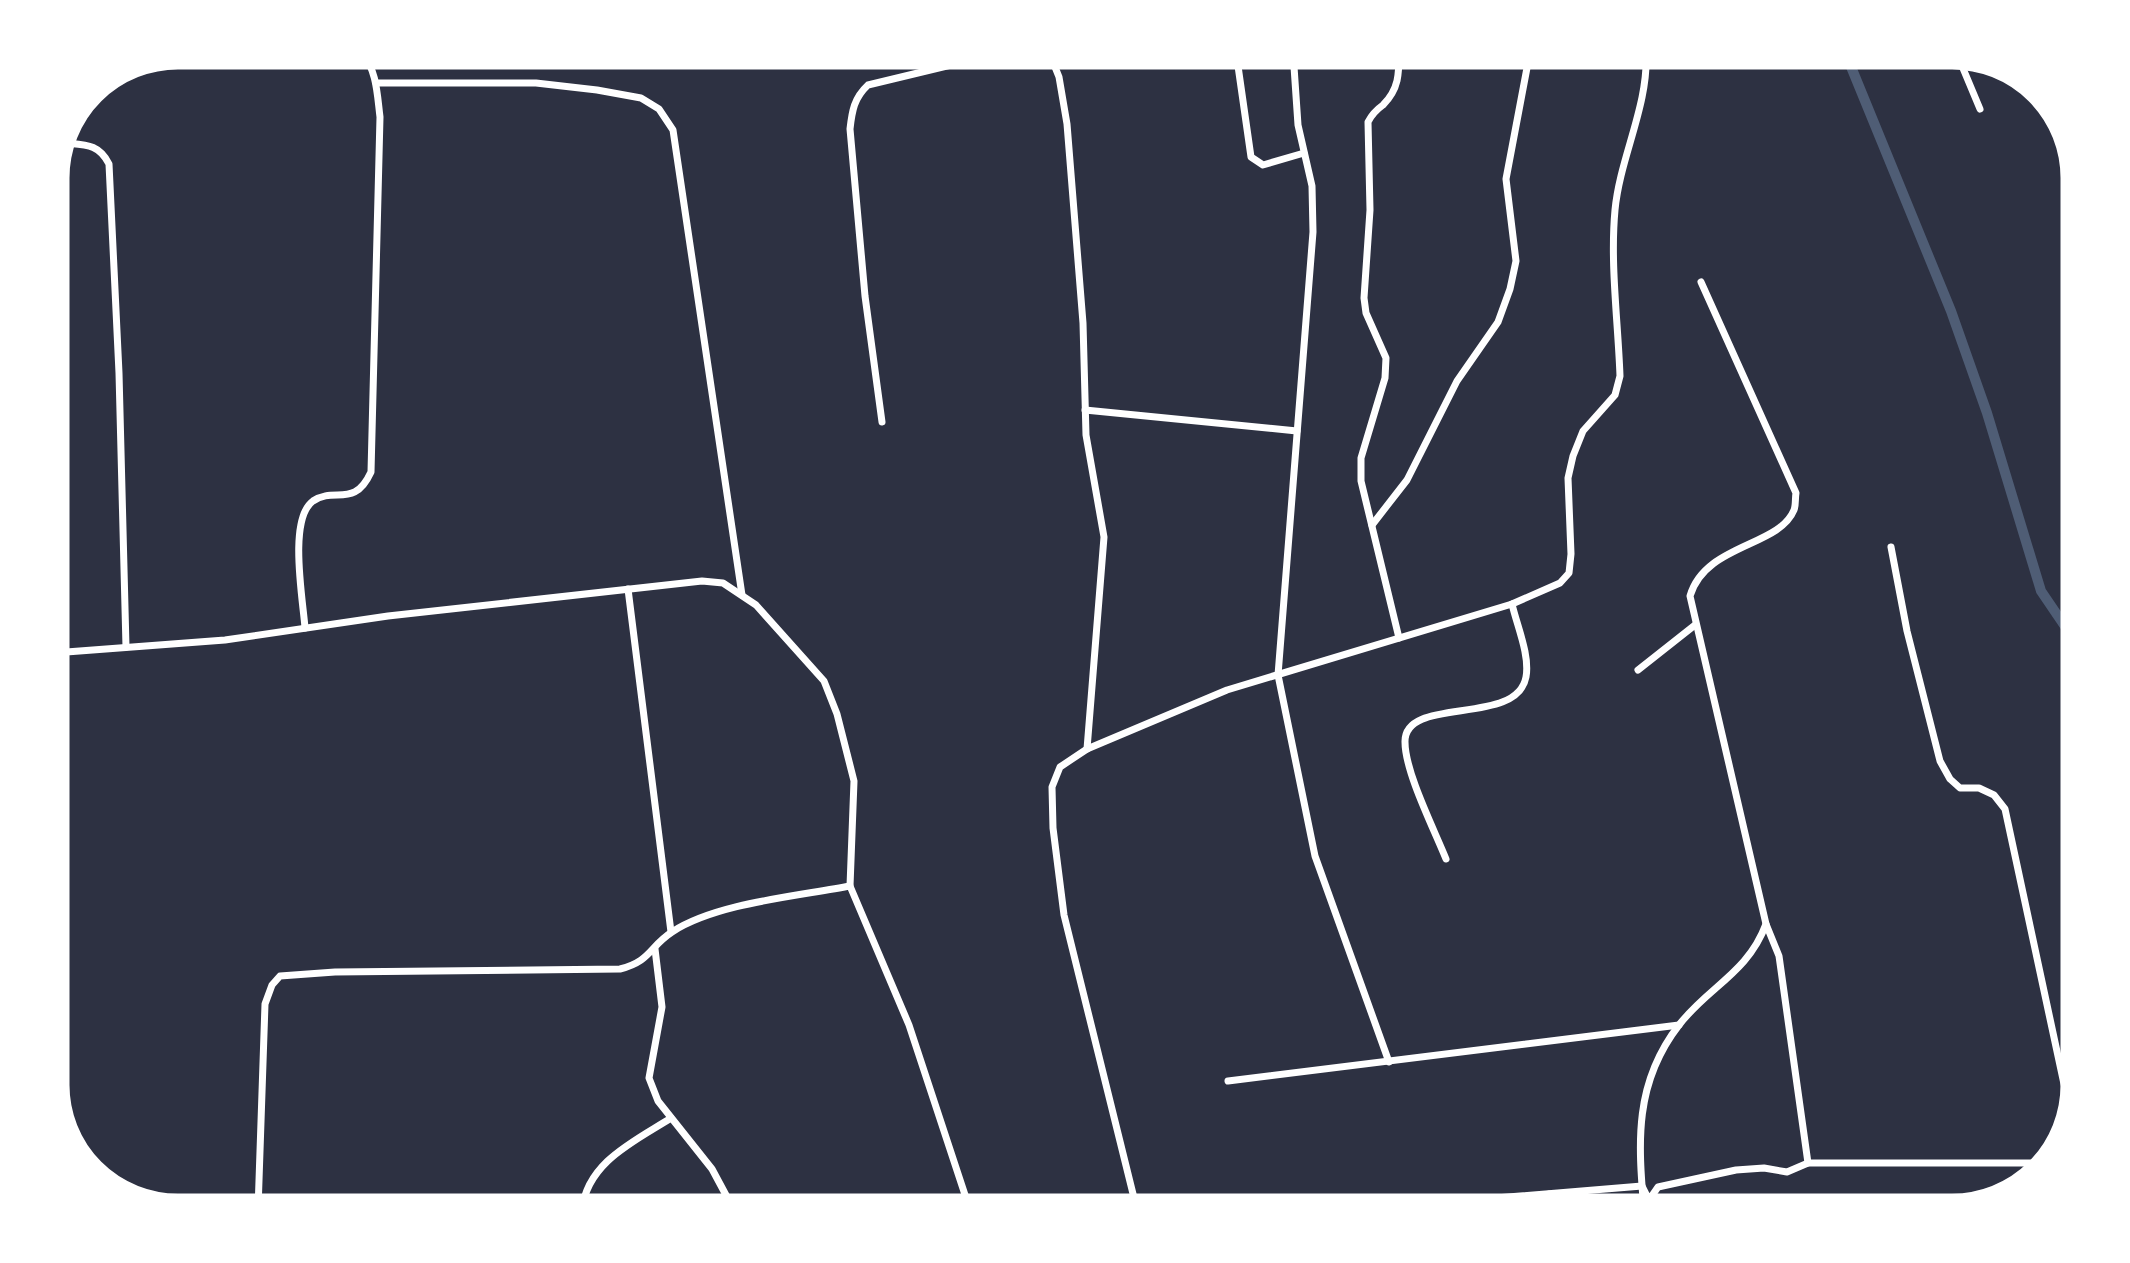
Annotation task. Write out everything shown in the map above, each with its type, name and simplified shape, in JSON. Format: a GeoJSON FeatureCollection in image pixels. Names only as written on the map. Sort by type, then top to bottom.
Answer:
{"type":"FeatureCollection","features":[{"type":"Feature","properties":{"kind":"street"},"geometry":{"type":"LineString","coordinates":[[304,628],[299,557],[304,512],[314,500],[355,493],[365,485],[371,472],[380,117],[376,83],[371,65]]}},
{"type":"Feature","properties":{"kind":"street"},"geometry":{"type":"LineString","coordinates":[[882,422],[865,296],[850,129],[853,108],[858,95],[868,85],[951,65]]}},
{"type":"Feature","properties":{"kind":"street"},"geometry":{"type":"LineString","coordinates":[[1054,65],[1059,77],[1067,124],[1083,323],[1086,435],[1104,537],[1087,749]]}},
{"type":"Feature","properties":{"kind":"street"},"geometry":{"type":"LineString","coordinates":[[1238,65],[1251,157],[1263,164],[1304,153]]}},
{"type":"Feature","properties":{"kind":"street"},"geometry":{"type":"LineString","coordinates":[[1294,65],[1298,125],[1312,186],[1313,232],[1278,674],[1315,856],[1389,1062]]}},
{"type":"Feature","properties":{"kind":"street"},"geometry":{"type":"LineString","coordinates":[[1399,65],[1399,80],[1394,93],[1371,114],[1367,134],[1370,210],[1364,298],[1366,313],[1386,358],[1385,378],[1361,458],[1361,481],[1399,638]]}},
{"type":"Feature","properties":{"kind":"street"},"geometry":{"type":"LineString","coordinates":[[1373,525],[1407,480],[1457,381],[1498,322],[1510,289],[1516,261],[1506,179],[1528,65]]}},
{"type":"Feature","properties":{"kind":"street"},"geometry":{"type":"LineString","coordinates":[[1134,1198],[1064,915],[1053,828],[1052,787],[1060,767],[1087,749],[1227,690],[1512,604],[1560,583],[1569,573],[1571,554],[1568,478],[1573,456],[1583,431],[1615,395],[1620,376],[1615,211],[1621,173],[1642,93],[1645,65]]}},
{"type":"Feature","properties":{"kind":"street"},"geometry":{"type":"LineString","coordinates":[[1962,66],[1980,109]]}},
{"type":"Feature","properties":{"kind":"street"},"geometry":{"type":"LineString","coordinates":[[376,83],[536,83],[641,98],[659,109],[673,131],[741,595]]}},
{"type":"Feature","properties":{"kind":"street"},"geometry":{"type":"LineString","coordinates":[[70,145],[103,151],[109,164],[126,647]]}},
{"type":"Feature","properties":{"kind":"street"},"geometry":{"type":"LineString","coordinates":[[1701,282],[1796,493],[1794,510],[1782,525],[1718,560],[1695,577],[1690,596],[1766,925],[1779,956],[1808,1163]]}},
{"type":"Feature","properties":{"kind":"street"},"geometry":{"type":"LineString","coordinates":[[1085,410],[1297,431]]}},
{"type":"Feature","properties":{"kind":"street"},"geometry":{"type":"LineString","coordinates":[[1891,547],[1907,631],[1940,761],[1950,779],[1960,788],[1979,788],[1994,795],[2005,809],[2065,1088]]}},
{"type":"Feature","properties":{"kind":"street"},"geometry":{"type":"LineString","coordinates":[[65,652],[225,640],[628,589],[702,581],[723,583],[756,605],[824,681],[837,714],[854,781],[850,886],[909,1024],[966,1198]]}},
{"type":"Feature","properties":{"kind":"street"},"geometry":{"type":"LineString","coordinates":[[628,589],[671,932]]}},
{"type":"Feature","properties":{"kind":"street"},"geometry":{"type":"LineString","coordinates":[[1446,859],[1409,763],[1405,741],[1408,729],[1420,719],[1506,701],[1520,692],[1526,677],[1525,659],[1512,604]]}},
{"type":"Feature","properties":{"kind":"street"},"geometry":{"type":"LineString","coordinates":[[1639,670],[1695,625]]}},
{"type":"Feature","properties":{"kind":"street"},"geometry":{"type":"LineString","coordinates":[[258,1198],[265,1004],[272,985],[280,976],[335,972],[620,969],[639,964],[671,932],[729,909],[850,886]]}},
{"type":"Feature","properties":{"kind":"street"},"geometry":{"type":"LineString","coordinates":[[1643,1198],[1639,1144],[1644,1095],[1679,1025],[1739,969],[1758,946],[1766,925]]}},
{"type":"Feature","properties":{"kind":"street"},"geometry":{"type":"LineString","coordinates":[[655,949],[662,1007],[649,1078],[658,1101],[712,1169],[728,1198]]}},
{"type":"Feature","properties":{"kind":"street"},"geometry":{"type":"LineString","coordinates":[[1228,1081],[1679,1025]]}},
{"type":"Feature","properties":{"kind":"street"},"geometry":{"type":"LineString","coordinates":[[586,1198],[593,1176],[614,1155],[671,1118]]}},
{"type":"Feature","properties":{"kind":"street"},"geometry":{"type":"LineString","coordinates":[[1650,1198],[1658,1187],[1693,1178],[1764,1168],[1787,1172],[1808,1163],[2034,1163]]}},
{"type":"Feature","properties":{"kind":"street"},"geometry":{"type":"LineString","coordinates":[[1642,1186],[1647,1198]]}},
{"type":"Feature","properties":{"kind":"street"},"geometry":{"type":"LineString","coordinates":[[1499,1198],[1642,1186]]}},
{"type":"Feature","properties":{"kind":"street"},"geometry":{"type":"LineString","coordinates":[[1549,1194],[1550,1198]]}},
{"type":"Feature","properties":{"kind":"waterway"},"geometry":{"type":"LineString","coordinates":[[1850,65],[1951,311],[1987,413],[2041,591],[2065,626]]}}]}
